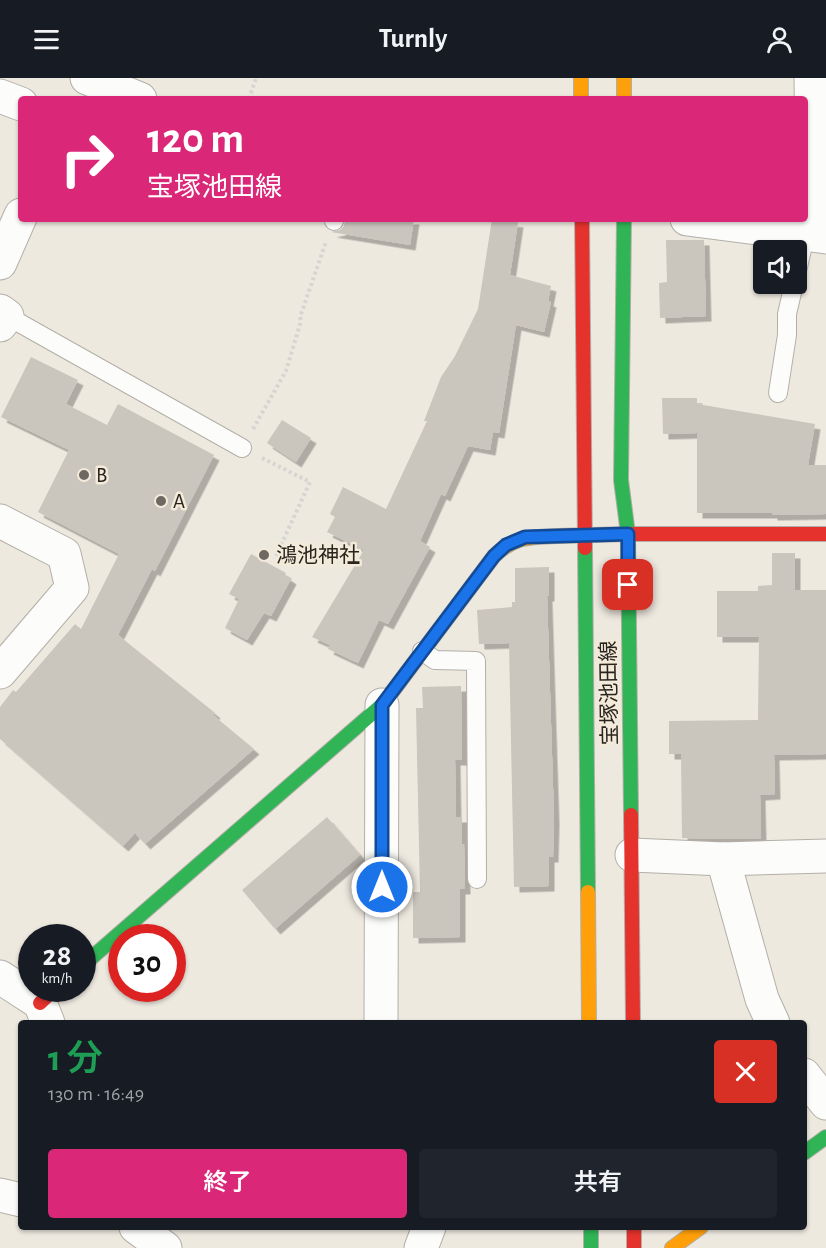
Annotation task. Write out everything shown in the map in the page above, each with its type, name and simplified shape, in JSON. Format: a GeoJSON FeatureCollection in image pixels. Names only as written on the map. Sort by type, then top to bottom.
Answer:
{"type":"FeatureCollection","features":[{"type":"Feature","properties":{"kind":"street"},"geometry":{"type":"LineString","coordinates":[[72,96],[80,78]]}},
{"type":"Feature","properties":{"kind":"street"},"geometry":{"type":"LineString","coordinates":[[87,78],[132,96]]}},
{"type":"Feature","properties":{"kind":"street"},"geometry":{"type":"LineString","coordinates":[[581,78],[581,96]]}},
{"type":"Feature","properties":{"kind":"street"},"geometry":{"type":"LineString","coordinates":[[624,78],[624,96]]}},
{"type":"Feature","properties":{"kind":"street"},"geometry":{"type":"LineString","coordinates":[[713,222],[815,234],[812,78]]}},
{"type":"Feature","properties":{"kind":"street"},"geometry":{"type":"LineString","coordinates":[[0,96],[18,103]]}},
{"type":"Feature","properties":{"kind":"street"},"geometry":{"type":"LineString","coordinates":[[0,263],[18,222]]}},
{"type":"Feature","properties":{"kind":"street"},"geometry":{"type":"LineString","coordinates":[[582,222],[589,1020]]}},
{"type":"Feature","properties":{"kind":"street","name":"宝塚池田線"},"geometry":{"type":"LineString","coordinates":[[624,222],[621,480],[628,534],[633,1020]]}},
{"type":"Feature","properties":{"kind":"street"},"geometry":{"type":"LineString","coordinates":[[0,520],[64,555],[72,588],[0,672]]}},
{"type":"Feature","properties":{"kind":"street"},"geometry":{"type":"LineString","coordinates":[[96,954],[382,705],[494,556],[506,545],[525,537],[628,534],[826,534]]}},
{"type":"Feature","properties":{"kind":"street"},"geometry":{"type":"LineString","coordinates":[[381,1020],[382,705]]}},
{"type":"Feature","properties":{"kind":"street"},"geometry":{"type":"LineString","coordinates":[[632,855],[723,859],[826,856]]}},
{"type":"Feature","properties":{"kind":"street"},"geometry":{"type":"LineString","coordinates":[[723,859],[762,999],[772,1020]]}},
{"type":"Feature","properties":{"kind":"street"},"geometry":{"type":"LineString","coordinates":[[0,977],[48,1005]]}},
{"type":"Feature","properties":{"kind":"street"},"geometry":{"type":"LineString","coordinates":[[807,1079],[826,1103]]}},
{"type":"Feature","properties":{"kind":"street"},"geometry":{"type":"LineString","coordinates":[[807,1151],[826,1137]]}},
{"type":"Feature","properties":{"kind":"street"},"geometry":{"type":"LineString","coordinates":[[0,1195],[18,1199]]}},
{"type":"Feature","properties":{"kind":"street"},"geometry":{"type":"LineString","coordinates":[[140,1230],[165,1248]]}},
{"type":"Feature","properties":{"kind":"street"},"geometry":{"type":"LineString","coordinates":[[421,1248],[428,1230]]}},
{"type":"Feature","properties":{"kind":"street"},"geometry":{"type":"LineString","coordinates":[[591,1230],[591,1248]]}},
{"type":"Feature","properties":{"kind":"street"},"geometry":{"type":"LineString","coordinates":[[634,1230],[634,1248]]}},
{"type":"Feature","properties":{"kind":"street"},"geometry":{"type":"LineString","coordinates":[[672,1248],[698,1230]]}},
{"type":"Feature","properties":{"kind":"lane"},"geometry":{"type":"LineString","coordinates":[[807,251],[815,234]]}},
{"type":"Feature","properties":{"kind":"lane"},"geometry":{"type":"LineString","coordinates":[[778,393],[787,335],[787,314],[792,294]]}},
{"type":"Feature","properties":{"kind":"lane"},"geometry":{"type":"LineString","coordinates":[[2,317],[242,448]]}},
{"type":"Feature","properties":{"kind":"lane"},"geometry":{"type":"LineString","coordinates":[[422,651],[435,660],[476,661],[477,879]]}},
{"type":"Feature","properties":{"kind":"path"},"geometry":{"type":"LineString","coordinates":[[250,96],[256,78]]}},
{"type":"Feature","properties":{"kind":"path"},"geometry":{"type":"LineString","coordinates":[[276,556],[310,482],[242,448],[286,370],[301,321],[300,317],[333,222]]}},
{"type":"Feature","properties":{"kind":"building"},"geometry":{"type":"Polygon","coordinates":[[[345,222],[414,222],[410,245],[331,232],[340,230],[345,222]]]}},
{"type":"Feature","properties":{"kind":"building"},"geometry":{"type":"Polygon","coordinates":[[[492,222],[518,222],[510,275],[551,286],[548,301],[551,302],[544,332],[516,325],[499,433],[493,432],[490,450],[468,446],[445,496],[441,494],[420,541],[430,547],[388,624],[379,620],[358,663],[328,649],[330,645],[312,637],[364,550],[327,532],[335,517],[330,514],[343,487],[386,509],[427,421],[424,421],[441,377],[455,356],[478,309],[492,222]]]}},
{"type":"Feature","properties":{"kind":"building"},"geometry":{"type":"Polygon","coordinates":[[[666,240],[704,240],[706,316],[660,318],[659,283],[667,282],[666,240]]]}},
{"type":"Feature","properties":{"kind":"building"},"geometry":{"type":"Polygon","coordinates":[[[31,357],[78,380],[66,404],[107,425],[118,404],[214,455],[155,571],[152,569],[118,635],[215,713],[213,715],[254,749],[145,844],[135,833],[123,846],[0,739],[0,707],[13,690],[16,692],[75,624],[81,629],[119,554],[38,512],[69,450],[1,417],[31,357]]]}},
{"type":"Feature","properties":{"kind":"building"},"geometry":{"type":"Polygon","coordinates":[[[662,398],[697,398],[697,404],[815,424],[808,465],[826,465],[826,514],[697,513],[697,433],[663,434],[662,398]]]}},
{"type":"Feature","properties":{"kind":"building"},"geometry":{"type":"Polygon","coordinates":[[[282,420],[311,438],[296,462],[267,443],[282,420]]]}},
{"type":"Feature","properties":{"kind":"building"},"geometry":{"type":"Polygon","coordinates":[[[772,553],[795,553],[795,590],[826,590],[826,754],[774,755],[775,794],[760,795],[761,839],[682,838],[681,754],[669,754],[669,721],[758,720],[759,637],[717,637],[717,591],[758,591],[758,586],[772,585],[772,553]]]}},
{"type":"Feature","properties":{"kind":"building"},"geometry":{"type":"Polygon","coordinates":[[[251,554],[286,573],[285,575],[291,579],[271,616],[264,613],[247,640],[225,628],[239,599],[229,594],[251,554]]]}},
{"type":"Feature","properties":{"kind":"building"},"geometry":{"type":"Polygon","coordinates":[[[549,567],[549,596],[547,596],[554,819],[553,857],[549,857],[549,886],[514,887],[509,643],[479,644],[477,610],[512,607],[512,602],[515,602],[515,568],[549,567]]]}},
{"type":"Feature","properties":{"kind":"building"},"geometry":{"type":"Polygon","coordinates":[[[461,686],[462,760],[455,760],[456,817],[462,817],[462,844],[464,844],[465,889],[460,889],[460,937],[413,938],[413,892],[420,892],[416,708],[423,708],[422,687],[461,686]]]}},
{"type":"Feature","properties":{"kind":"building"},"geometry":{"type":"Polygon","coordinates":[[[327,817],[360,855],[275,929],[242,890],[327,817]]]}},
{"type":"Feature","properties":{"kind":"traffic: fast"},"geometry":{"type":"LineString","coordinates":[[624,222],[621,480],[628,534],[631,815]]}},
{"type":"Feature","properties":{"kind":"traffic: fast"},"geometry":{"type":"LineString","coordinates":[[585,548],[588,892]]}},
{"type":"Feature","properties":{"kind":"traffic: fast"},"geometry":{"type":"LineString","coordinates":[[96,954],[383,704]]}},
{"type":"Feature","properties":{"kind":"traffic: fast"},"geometry":{"type":"LineString","coordinates":[[807,1151],[826,1137]]}},
{"type":"Feature","properties":{"kind":"traffic: fast"},"geometry":{"type":"LineString","coordinates":[[591,1230],[591,1248]]}},
{"type":"Feature","properties":{"kind":"traffic: slow"},"geometry":{"type":"LineString","coordinates":[[581,78],[581,96]]}},
{"type":"Feature","properties":{"kind":"traffic: slow"},"geometry":{"type":"LineString","coordinates":[[624,78],[624,96]]}},
{"type":"Feature","properties":{"kind":"traffic: slow"},"geometry":{"type":"LineString","coordinates":[[383,704],[494,556],[516,541],[531,537],[557,536]]}},
{"type":"Feature","properties":{"kind":"traffic: slow"},"geometry":{"type":"LineString","coordinates":[[588,892],[589,1020]]}},
{"type":"Feature","properties":{"kind":"traffic: slow"},"geometry":{"type":"LineString","coordinates":[[672,1248],[697,1230]]}},
{"type":"Feature","properties":{"kind":"traffic: jam"},"geometry":{"type":"LineString","coordinates":[[582,222],[585,548]]}},
{"type":"Feature","properties":{"kind":"traffic: jam"},"geometry":{"type":"LineString","coordinates":[[557,536],[826,534]]}},
{"type":"Feature","properties":{"kind":"traffic: jam"},"geometry":{"type":"LineString","coordinates":[[631,815],[633,1020]]}},
{"type":"Feature","properties":{"kind":"traffic: jam"},"geometry":{"type":"LineString","coordinates":[[634,1230],[634,1248]]}},
{"type":"Feature","properties":{"kind":"place","name":"B"},"geometry":{"type":"Point","coordinates":[84,475]}},
{"type":"Feature","properties":{"kind":"place","name":"A"},"geometry":{"type":"Point","coordinates":[161,501]}},
{"type":"Feature","properties":{"kind":"place","name":"鴻池神社"},"geometry":{"type":"Point","coordinates":[264,555]}},
{"type":"Feature","properties":{"kind":"route"},"geometry":{"type":"LineString","coordinates":[[382,887],[382,705],[494,556],[506,545],[525,537],[628,534],[628,585]]}}]}
